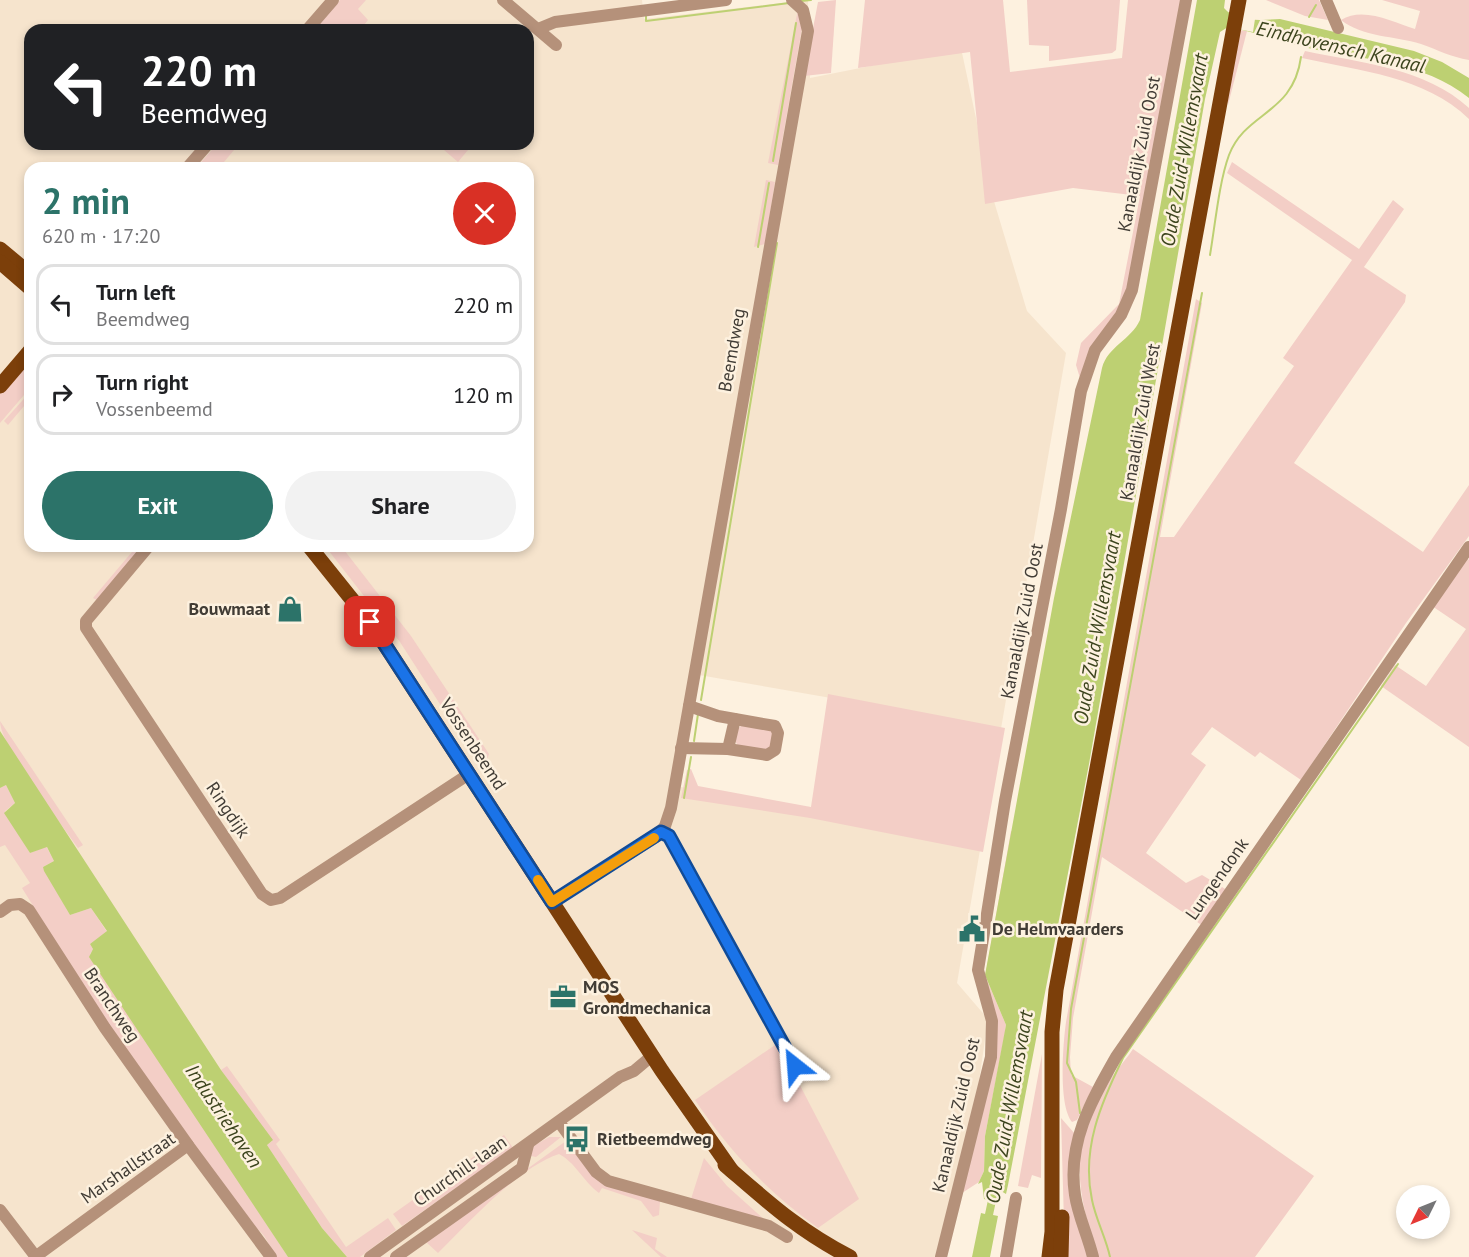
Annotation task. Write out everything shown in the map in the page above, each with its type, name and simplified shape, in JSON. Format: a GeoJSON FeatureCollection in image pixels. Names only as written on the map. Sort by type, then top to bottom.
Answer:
{"type":"FeatureCollection","features":[{"type":"Feature","properties":{"kind":"main road","name":"Kanaaldijk Zuid West"},"geometry":{"type":"LineString","coordinates":[[1049,1257],[1052,1032],[1058,975],[1239,0]]}},
{"type":"Feature","properties":{"kind":"main road"},"geometry":{"type":"LineString","coordinates":[[0,249],[24,269]]}},
{"type":"Feature","properties":{"kind":"main road"},"geometry":{"type":"LineString","coordinates":[[0,262],[24,283]]}},
{"type":"Feature","properties":{"kind":"main road"},"geometry":{"type":"LineString","coordinates":[[0,386],[24,358]]}},
{"type":"Feature","properties":{"kind":"main road","name":"Vossenbeemd"},"geometry":{"type":"LineString","coordinates":[[314,552],[370,622],[597,970],[647,1058],[691,1128],[732,1171],[797,1226],[850,1257]]}},
{"type":"Feature","properties":{"kind":"main road","name":"Kanaaldijk Zuid West"},"geometry":{"type":"LineString","coordinates":[[1053,1086],[1060,1147],[1061,1257]]}},
{"type":"Feature","properties":{"kind":"street"},"geometry":{"type":"LineString","coordinates":[[312,24],[333,0]]}},
{"type":"Feature","properties":{"kind":"street"},"geometry":{"type":"LineString","coordinates":[[502,0],[532,24]]}},
{"type":"Feature","properties":{"kind":"street"},"geometry":{"type":"LineString","coordinates":[[538,29],[555,21],[726,0]]}},
{"type":"Feature","properties":{"kind":"street","name":"Kanaaldijk Zuid Oost"},"geometry":{"type":"LineString","coordinates":[[941,1257],[991,1057],[992,1021],[978,970],[1005,801],[1061,509],[1081,391],[1095,350],[1121,315],[1132,290],[1186,0]]}},
{"type":"Feature","properties":{"kind":"street"},"geometry":{"type":"LineString","coordinates":[[1326,0],[1338,28]]}},
{"type":"Feature","properties":{"kind":"street","name":"Beemdweg"},"geometry":{"type":"LineString","coordinates":[[661,832],[671,808],[808,31],[806,20],[795,2]]}},
{"type":"Feature","properties":{"kind":"street"},"geometry":{"type":"LineString","coordinates":[[534,26],[556,45]]}},
{"type":"Feature","properties":{"kind":"street"},"geometry":{"type":"LineString","coordinates":[[192,162],[203,150]]}},
{"type":"Feature","properties":{"kind":"street","name":"Lungendonk"},"geometry":{"type":"LineString","coordinates":[[1093,1257],[1075,1197],[1073,1176],[1078,1132],[1090,1103],[1123,1047],[1469,547]]}},
{"type":"Feature","properties":{"kind":"street","name":"Ringdijk"},"geometry":{"type":"LineString","coordinates":[[143,552],[86,621],[86,628],[262,894],[271,900],[280,898],[469,774]]}},
{"type":"Feature","properties":{"kind":"street"},"geometry":{"type":"LineString","coordinates":[[681,748],[728,749],[767,755],[775,750],[778,733],[775,726],[735,719],[689,706]]}},
{"type":"Feature","properties":{"kind":"street"},"geometry":{"type":"LineString","coordinates":[[728,749],[735,719]]}},
{"type":"Feature","properties":{"kind":"street"},"geometry":{"type":"LineString","coordinates":[[552,902],[661,832],[669,836],[795,1066]]}},
{"type":"Feature","properties":{"kind":"street","name":"Branchweg"},"geometry":{"type":"LineString","coordinates":[[0,912],[10,905],[20,904],[29,910],[105,1028],[188,1145]]}},
{"type":"Feature","properties":{"kind":"street","name":"Churchill-laan"},"geometry":{"type":"LineString","coordinates":[[370,1257],[647,1058]]}},
{"type":"Feature","properties":{"kind":"street"},"geometry":{"type":"LineString","coordinates":[[559,1122],[592,1167],[608,1180],[769,1226],[787,1237]]}},
{"type":"Feature","properties":{"kind":"street","name":"Marshallstraat"},"geometry":{"type":"LineString","coordinates":[[0,1210],[35,1257],[188,1145],[271,1257]]}},
{"type":"Feature","properties":{"kind":"street","name":"Churchill-laan"},"geometry":{"type":"LineString","coordinates":[[396,1257],[522,1168],[528,1145]]}},
{"type":"Feature","properties":{"kind":"street"},"geometry":{"type":"LineString","coordinates":[[1006,1257],[1016,1198]]}},
{"type":"Feature","properties":{"kind":"street","name":"Churchill-laan"},"geometry":{"type":"LineString","coordinates":[[412,1227],[420,1240]]}},
{"type":"Feature","properties":{"kind":"shaded area"},"geometry":{"type":"Polygon","coordinates":[[[0,0],[642,0],[644,19],[808,0],[810,78],[961,48],[993,198],[1027,311],[1066,353],[957,983],[988,1019],[971,1136],[938,1257],[0,1257],[0,0]],[[699,675],[681,787],[815,813],[831,698],[699,675]]]}},
{"type":"Feature","properties":{"kind":"shaded area"},"geometry":{"type":"Polygon","coordinates":[[[340,0],[366,0],[358,9],[368,20],[365,24],[319,24],[340,0]]]}},
{"type":"Feature","properties":{"kind":"shaded area"},"geometry":{"type":"Polygon","coordinates":[[[836,0],[831,73],[804,76],[818,2],[836,0]]]}},
{"type":"Feature","properties":{"kind":"shaded area"},"geometry":{"type":"Polygon","coordinates":[[[865,0],[1003,0],[1010,72],[1122,58],[1128,0],[1182,0],[1125,307],[1087,356],[1080,378],[1076,365],[1081,343],[1119,304],[1140,196],[1073,188],[985,204],[970,52],[858,68],[865,0]]]}},
{"type":"Feature","properties":{"kind":"shaded area"},"geometry":{"type":"Polygon","coordinates":[[[1027,0],[1120,0],[1116,50],[1112,53],[1049,61],[1049,46],[1029,45],[1027,0]]]}},
{"type":"Feature","properties":{"kind":"shaded area"},"geometry":{"type":"Polygon","coordinates":[[[1266,0],[1319,0],[1328,20],[1305,16],[1266,0]]]}},
{"type":"Feature","properties":{"kind":"shaded area"},"geometry":{"type":"Polygon","coordinates":[[[1382,0],[1469,0],[1469,60],[1411,41],[1359,30],[1341,20],[1350,16],[1368,15],[1388,19],[1415,29],[1420,11],[1382,0]]]}},
{"type":"Feature","properties":{"kind":"shaded area"},"geometry":{"type":"Polygon","coordinates":[[[799,4],[806,5],[778,165],[768,163],[799,4]]]}},
{"type":"Feature","properties":{"kind":"shaded area"},"geometry":{"type":"Polygon","coordinates":[[[1239,30],[1247,31],[1228,105],[1227,95],[1239,30]]]}},
{"type":"Feature","properties":{"kind":"shaded area"},"geometry":{"type":"Polygon","coordinates":[[[1305,51],[1392,69],[1433,84],[1469,108],[1469,119],[1452,105],[1412,84],[1302,58],[1305,51]]]}},
{"type":"Feature","properties":{"kind":"shaded area"},"geometry":{"type":"Polygon","coordinates":[[[212,150],[234,150],[224,162],[201,162],[212,150]]]}},
{"type":"Feature","properties":{"kind":"shaded area"},"geometry":{"type":"Polygon","coordinates":[[[444,150],[468,150],[458,162],[444,150]]]}},
{"type":"Feature","properties":{"kind":"shaded area"},"geometry":{"type":"Polygon","coordinates":[[[1232,162],[1359,249],[1393,200],[1404,209],[1364,267],[1406,295],[1405,302],[1294,463],[1423,552],[1469,485],[1469,536],[1406,623],[1301,780],[1260,752],[1255,757],[1212,727],[1191,754],[1206,765],[1146,853],[1186,883],[1202,875],[1227,890],[1203,926],[1102,857],[1073,1018],[1070,1057],[1071,1075],[1093,1087],[1077,1120],[1072,1122],[1063,1089],[1066,1022],[1196,299],[1202,303],[1160,537],[1174,537],[1294,366],[1283,358],[1352,260],[1227,173],[1232,162]]]}},
{"type":"Feature","properties":{"kind":"shaded area"},"geometry":{"type":"Polygon","coordinates":[[[766,180],[775,182],[765,244],[754,247],[766,180]]]}},
{"type":"Feature","properties":{"kind":"shaded area"},"geometry":{"type":"Polygon","coordinates":[[[24,366],[24,395],[0,423],[0,393],[24,366]]]}},
{"type":"Feature","properties":{"kind":"shaded area"},"geometry":{"type":"Polygon","coordinates":[[[24,399],[24,406],[8,425],[4,421],[24,399]]]}},
{"type":"Feature","properties":{"kind":"shaded area"},"geometry":{"type":"Polygon","coordinates":[[[132,552],[141,552],[99,601],[93,598],[132,552]]]}},
{"type":"Feature","properties":{"kind":"shaded area"},"geometry":{"type":"Polygon","coordinates":[[[330,552],[346,552],[411,636],[489,754],[483,771],[400,642],[330,552]]]}},
{"type":"Feature","properties":{"kind":"shaded area"},"geometry":{"type":"Polygon","coordinates":[[[1466,557],[1469,560],[1469,747],[1381,686],[1395,665],[1426,686],[1466,629],[1432,606],[1466,557]]]}},
{"type":"Feature","properties":{"kind":"shaded area"},"geometry":{"type":"Polygon","coordinates":[[[828,694],[1005,728],[983,852],[810,818],[681,798],[687,770],[691,769],[698,786],[811,807],[828,694]]]}},
{"type":"Feature","properties":{"kind":"shaded area"},"geometry":{"type":"Polygon","coordinates":[[[0,721],[83,845],[78,848],[20,766],[3,733],[0,721]]]}},
{"type":"Feature","properties":{"kind":"shaded area"},"geometry":{"type":"Polygon","coordinates":[[[744,724],[771,730],[776,736],[768,751],[738,746],[735,741],[737,729],[744,724]]]}},
{"type":"Feature","properties":{"kind":"shaded area"},"geometry":{"type":"Polygon","coordinates":[[[6,785],[15,803],[5,811],[30,853],[46,846],[54,861],[43,867],[70,915],[91,908],[107,932],[90,944],[93,949],[90,954],[288,1257],[275,1257],[264,1236],[254,1227],[108,1026],[22,888],[30,883],[5,845],[0,847],[0,788],[6,785]]]}},
{"type":"Feature","properties":{"kind":"shaded area"},"geometry":{"type":"Polygon","coordinates":[[[1011,831],[1039,836],[985,975],[1006,1025],[985,1136],[984,1171],[979,1182],[962,1193],[996,1046],[981,977],[986,972],[1011,831]]]}},
{"type":"Feature","properties":{"kind":"shaded area"},"geometry":{"type":"Polygon","coordinates":[[[778,1043],[859,1199],[818,1228],[782,1200],[750,1170],[695,1100],[778,1043]]]}},
{"type":"Feature","properties":{"kind":"shaded area"},"geometry":{"type":"Polygon","coordinates":[[[1133,1049],[1314,1176],[1255,1257],[1097,1257],[1082,1195],[1080,1156],[1083,1136],[1100,1094],[1133,1049]]]}},
{"type":"Feature","properties":{"kind":"shaded area"},"geometry":{"type":"Polygon","coordinates":[[[1042,1054],[1041,1178],[1032,1175],[1028,1188],[1018,1186],[1042,1054]]]}},
{"type":"Feature","properties":{"kind":"shaded area"},"geometry":{"type":"Polygon","coordinates":[[[227,1066],[280,1140],[276,1144],[346,1247],[388,1218],[396,1230],[360,1257],[347,1257],[322,1228],[267,1145],[272,1141],[221,1070],[227,1066]]]}},
{"type":"Feature","properties":{"kind":"shaded area"},"geometry":{"type":"Polygon","coordinates":[[[1061,1118],[1075,1134],[1073,1158],[1089,1257],[1065,1257],[1061,1118]]]}},
{"type":"Feature","properties":{"kind":"shaded area"},"geometry":{"type":"Polygon","coordinates":[[[504,1135],[513,1148],[402,1226],[393,1214],[504,1135]]]}},
{"type":"Feature","properties":{"kind":"shaded area"},"geometry":{"type":"Polygon","coordinates":[[[549,1137],[561,1137],[536,1157],[531,1156],[532,1147],[549,1137]]]}},
{"type":"Feature","properties":{"kind":"shaded area"},"geometry":{"type":"Polygon","coordinates":[[[566,1141],[591,1173],[660,1201],[659,1215],[653,1217],[641,1201],[602,1188],[599,1193],[570,1162],[559,1154],[543,1161],[511,1183],[438,1253],[426,1242],[566,1141]]]}},
{"type":"Feature","properties":{"kind":"shaded area"},"geometry":{"type":"Polygon","coordinates":[[[704,1158],[727,1186],[766,1221],[691,1199],[704,1158]]]}},
{"type":"Feature","properties":{"kind":"shaded area"},"geometry":{"type":"Polygon","coordinates":[[[632,1230],[657,1238],[655,1249],[667,1257],[661,1257],[632,1230]]]}},
{"type":"Feature","properties":{"kind":"water"},"geometry":{"type":"Polygon","coordinates":[[[1197,0],[1225,0],[1224,8],[1229,13],[1243,18],[1280,19],[1414,51],[1442,62],[1469,78],[1469,98],[1432,76],[1413,69],[1308,48],[1228,27],[1220,32],[1205,99],[1089,764],[1008,1185],[1006,1194],[1001,1191],[999,1202],[996,1201],[993,1215],[998,1216],[990,1257],[972,1257],[981,1213],[985,1214],[988,1200],[984,1199],[982,1182],[978,1184],[984,1171],[985,1136],[1006,1025],[985,975],[1054,598],[1102,368],[1109,354],[1131,333],[1140,320],[1197,0]]]}},
{"type":"Feature","properties":{"kind":"water","name":"Industriehaven"},"geometry":{"type":"Polygon","coordinates":[[[0,731],[221,1070],[273,1140],[267,1145],[322,1228],[347,1257],[288,1257],[89,957],[93,949],[90,944],[107,931],[91,908],[70,915],[44,871],[43,867],[54,861],[47,847],[30,853],[4,813],[15,803],[6,785],[0,788],[0,731]]]}},
{"type":"Feature","properties":{"kind":"pier"},"geometry":{"type":"Polygon","coordinates":[[[1230,14],[1255,19],[1253,32],[1228,27],[1230,14]]]}},
{"type":"Feature","properties":{"kind":"waterway"},"geometry":{"type":"LineString","coordinates":[[801,1],[811,0]]}},
{"type":"Feature","properties":{"kind":"waterway"},"geometry":{"type":"LineString","coordinates":[[646,15],[646,21],[789,3]]}},
{"type":"Feature","properties":{"kind":"waterway"},"geometry":{"type":"LineString","coordinates":[[1309,17],[1316,5]]}},
{"type":"Feature","properties":{"kind":"waterway"},"geometry":{"type":"LineString","coordinates":[[773,161],[796,23]]}},
{"type":"Feature","properties":{"kind":"waterway","name":"Eindhovensch Kanaal"},"geometry":{"type":"LineString","coordinates":[[1210,255],[1220,191],[1229,155],[1246,129],[1289,91],[1301,57]]}},
{"type":"Feature","properties":{"kind":"waterway"},"geometry":{"type":"LineString","coordinates":[[758,247],[769,183]]}},
{"type":"Feature","properties":{"kind":"waterway"},"geometry":{"type":"LineString","coordinates":[[701,700],[777,243]]}},
{"type":"Feature","properties":{"kind":"waterway"},"geometry":{"type":"LineString","coordinates":[[1080,1113],[1076,1082],[1067,1063],[1071,1009],[1202,293]]}},
{"type":"Feature","properties":{"kind":"waterway"},"geometry":{"type":"LineString","coordinates":[[1110,1257],[1092,1200],[1089,1163],[1095,1127],[1107,1092],[1123,1058],[1398,664]]}},
{"type":"Feature","properties":{"kind":"waterway"},"geometry":{"type":"LineString","coordinates":[[694,741],[698,714]]}},
{"type":"Feature","properties":{"kind":"waterway"},"geometry":{"type":"LineString","coordinates":[[684,798],[691,757]]}},
{"type":"Feature","properties":{"kind":"slow traffic"},"geometry":{"type":"LineString","coordinates":[[538,880],[552,902],[654,838]]}},
{"type":"Feature","properties":{"kind":"place","name":"Bouwmaat"},"geometry":{"type":"Point","coordinates":[290,609]}},
{"type":"Feature","properties":{"kind":"place","name":"De Helmvaarders"},"geometry":{"type":"Point","coordinates":[972,929]}},
{"type":"Feature","properties":{"kind":"place","name":"MOS Grondmechanica"},"geometry":{"type":"Point","coordinates":[563,997]}},
{"type":"Feature","properties":{"kind":"place","name":"Rietbeemdweg"},"geometry":{"type":"Point","coordinates":[577,1139]}},
{"type":"Feature","properties":{"kind":"route"},"geometry":{"type":"LineString","coordinates":[[370,622],[552,902],[661,832],[669,836],[795,1066]]}},
{"type":"Feature","properties":{"kind":"water label","name":"Oude Zuid-Willemsvaart"},"geometry":{"type":"Point","coordinates":[1184,150]}},
{"type":"Feature","properties":{"kind":"water label","name":"Oude Zuid-Willemsvaart"},"geometry":{"type":"Point","coordinates":[1097,628]}},
{"type":"Feature","properties":{"kind":"water label","name":"Oude Zuid-Willemsvaart"},"geometry":{"type":"Point","coordinates":[1009,1107]}}]}
